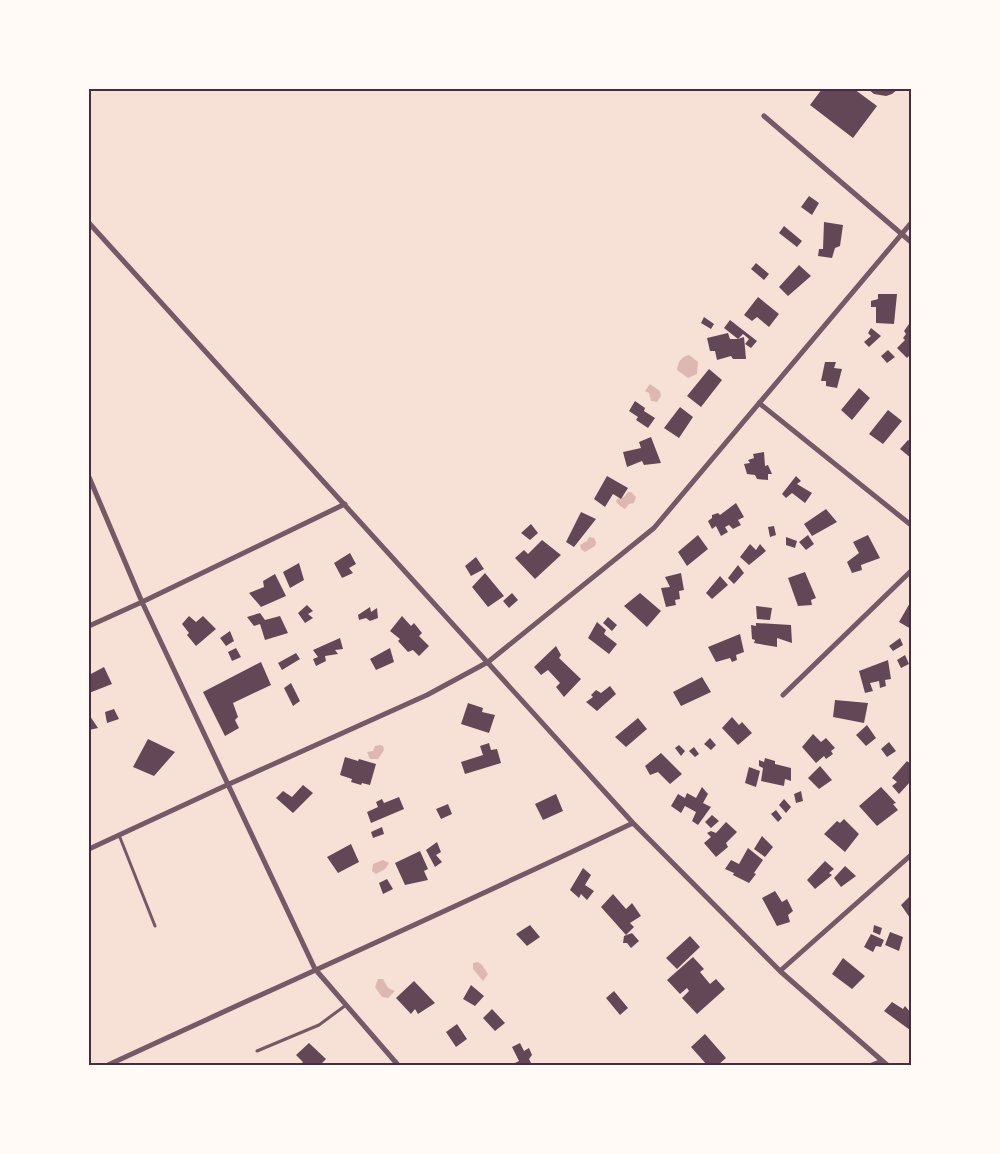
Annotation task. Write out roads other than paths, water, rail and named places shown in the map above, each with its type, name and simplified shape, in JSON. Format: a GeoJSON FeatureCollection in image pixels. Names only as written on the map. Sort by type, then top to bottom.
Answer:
{"type":"FeatureCollection","features":[{"type":"Feature","properties":{"kind":"street"},"geometry":{"type":"LineString","coordinates":[[764,116],[911,242]]}},
{"type":"Feature","properties":{"kind":"street"},"geometry":{"type":"LineString","coordinates":[[89,223],[634,823],[780,971],[887,1065]]}},
{"type":"Feature","properties":{"kind":"street"},"geometry":{"type":"LineString","coordinates":[[89,849],[427,695],[488,662],[654,528],[911,224]]}},
{"type":"Feature","properties":{"kind":"street"},"geometry":{"type":"LineString","coordinates":[[759,403],[911,525]]}},
{"type":"Feature","properties":{"kind":"street"},"geometry":{"type":"LineString","coordinates":[[89,477],[142,602],[315,969],[398,1065]]}},
{"type":"Feature","properties":{"kind":"street"},"geometry":{"type":"LineString","coordinates":[[89,626],[345,504]]}},
{"type":"Feature","properties":{"kind":"street"},"geometry":{"type":"LineString","coordinates":[[783,695],[911,571]]}},
{"type":"Feature","properties":{"kind":"street"},"geometry":{"type":"LineString","coordinates":[[108,1065],[315,969],[492,890],[634,823]]}},
{"type":"Feature","properties":{"kind":"street"},"geometry":{"type":"LineString","coordinates":[[780,971],[911,855]]}},
{"type":"Feature","properties":{"kind":"street"},"geometry":{"type":"LineString","coordinates":[[872,1065],[882,1061]]}},
{"type":"Feature","properties":{"kind":"lane"},"geometry":{"type":"LineString","coordinates":[[119,835],[155,926]]}},
{"type":"Feature","properties":{"kind":"lane"},"geometry":{"type":"LineString","coordinates":[[257,1051],[319,1025],[346,1005]]}}]}
